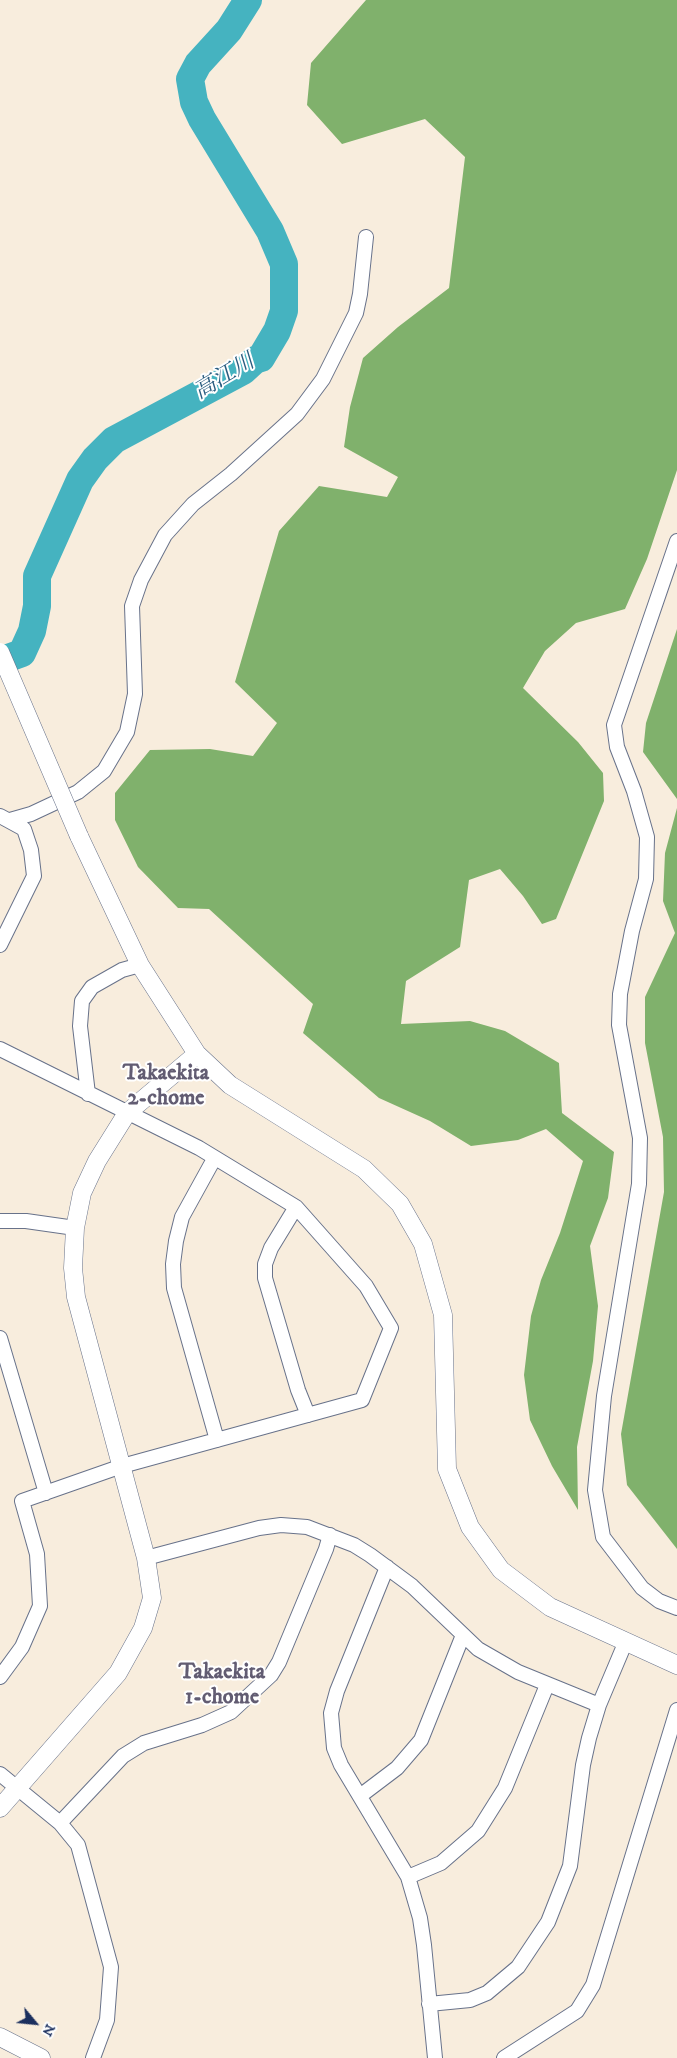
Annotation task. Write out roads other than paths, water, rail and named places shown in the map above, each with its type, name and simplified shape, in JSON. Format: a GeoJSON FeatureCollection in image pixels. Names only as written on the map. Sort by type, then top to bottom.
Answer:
{"type":"FeatureCollection","features":[{"type":"Feature","properties":{"kind":"street"},"geometry":{"type":"LineString","coordinates":[[5,818],[31,814],[78,792],[104,771],[127,732],[135,694],[132,606],[141,580],[165,535],[193,504],[231,474],[297,414],[323,379],[356,314],[366,237]]}},
{"type":"Feature","properties":{"kind":"street"},"geometry":{"type":"LineString","coordinates":[[677,542],[614,725],[617,747],[634,791],[647,837],[646,880],[632,931],[620,994],[619,1025],[640,1138],[638,1184],[604,1396],[595,1490],[603,1537],[642,1588],[659,1601],[677,1608]]}},
{"type":"Feature","properties":{"kind":"street"},"geometry":{"type":"LineString","coordinates":[[0,652],[78,836],[140,965],[197,1054],[230,1085],[364,1169],[400,1204],[423,1244],[443,1314],[447,1469],[470,1526],[501,1570],[550,1608],[677,1665]]}},
{"type":"Feature","properties":{"kind":"street"},"geometry":{"type":"LineString","coordinates":[[0,945],[34,876],[32,850],[24,829],[5,818]]}},
{"type":"Feature","properties":{"kind":"street"},"geometry":{"type":"LineString","coordinates":[[88,1094],[80,1026],[82,1001],[92,987],[122,970],[140,965]]}},
{"type":"Feature","properties":{"kind":"street"},"geometry":{"type":"LineString","coordinates":[[0,1049],[199,1148],[214,1159],[296,1206],[366,1286],[391,1328],[362,1400],[122,1466],[22,1501],[36,1554],[40,1606],[22,1647],[0,1677]]}},
{"type":"Feature","properties":{"kind":"street"},"geometry":{"type":"LineString","coordinates":[[0,1808],[118,1673],[143,1628],[152,1598],[146,1558],[76,1297],[73,1268],[75,1228],[82,1193],[97,1161],[127,1113],[197,1054]]}},
{"type":"Feature","properties":{"kind":"street"},"geometry":{"type":"LineString","coordinates":[[214,1159],[182,1216],[173,1264],[174,1288],[217,1440]]}},
{"type":"Feature","properties":{"kind":"street"},"geometry":{"type":"LineString","coordinates":[[296,1206],[271,1248],[265,1264],[265,1278],[298,1390],[308,1415]]}},
{"type":"Feature","properties":{"kind":"street"},"geometry":{"type":"LineString","coordinates":[[0,1221],[26,1221],[75,1228]]}},
{"type":"Feature","properties":{"kind":"street"},"geometry":{"type":"LineString","coordinates":[[0,1338],[46,1493]]}},
{"type":"Feature","properties":{"kind":"street"},"geometry":{"type":"LineString","coordinates":[[146,1558],[232,1534],[273,1526],[307,1527],[354,1545],[387,1567],[412,1586],[478,1649],[500,1662],[547,1684],[600,1705]]}},
{"type":"Feature","properties":{"kind":"street"},"geometry":{"type":"LineString","coordinates":[[60,1823],[123,1756],[144,1743],[202,1725],[231,1712],[271,1675],[279,1662],[326,1549],[330,1535]]}},
{"type":"Feature","properties":{"kind":"street"},"geometry":{"type":"LineString","coordinates":[[387,1567],[337,1691],[331,1713],[334,1748],[341,1765],[408,1877],[420,1918],[427,1966],[435,2058]]}},
{"type":"Feature","properties":{"kind":"street"},"geometry":{"type":"LineString","coordinates":[[360,1796],[397,1768],[421,1740],[463,1636]]}},
{"type":"Feature","properties":{"kind":"street"},"geometry":{"type":"LineString","coordinates":[[429,2004],[470,2000],[487,1994],[518,1967],[548,1922],[570,1866],[583,1765],[600,1705],[626,1641]]}},
{"type":"Feature","properties":{"kind":"street"},"geometry":{"type":"LineString","coordinates":[[408,1877],[441,1863],[478,1831],[505,1788],[547,1684]]}},
{"type":"Feature","properties":{"kind":"street"},"geometry":{"type":"LineString","coordinates":[[504,2058],[577,2012],[593,1985],[677,1710]]}},
{"type":"Feature","properties":{"kind":"street"},"geometry":{"type":"LineString","coordinates":[[0,1774],[60,1823],[78,1845],[111,1967],[107,2020],[93,2058]]}},
{"type":"Feature","properties":{"kind":"street"},"geometry":{"type":"LineString","coordinates":[[0,2037],[41,2058]]}},
{"type":"Feature","properties":{"kind":"waterway","name":"高江川"},"geometry":{"type":"LineString","coordinates":[[0,661],[22,653],[32,631],[37,606],[37,576],[80,480],[95,459],[114,440],[243,371],[255,360],[261,358],[277,331],[284,311],[284,264],[270,231],[202,119],[194,102],[190,79],[198,64],[229,30],[248,0]]}},
{"type":"Feature","properties":{"kind":"district","name":"Takaekita 2-chome"},"geometry":{"type":"Point","coordinates":[166,1086]}},
{"type":"Feature","properties":{"kind":"district","name":"Takaekita 1-chome"},"geometry":{"type":"Point","coordinates":[222,1686]}}]}
